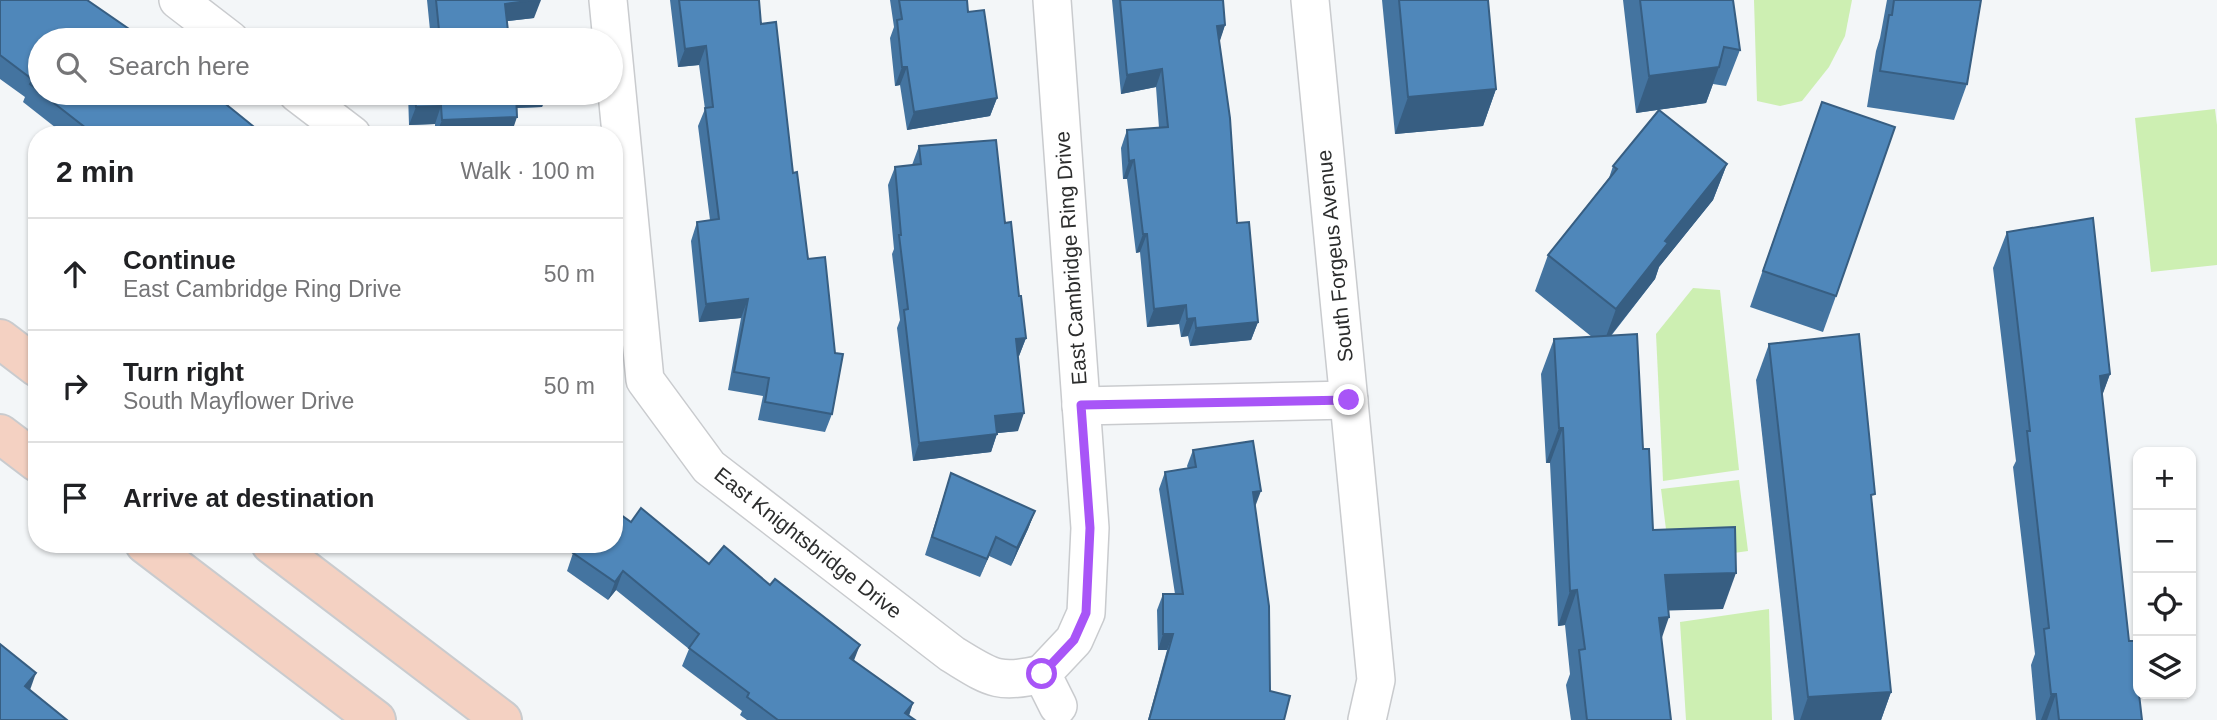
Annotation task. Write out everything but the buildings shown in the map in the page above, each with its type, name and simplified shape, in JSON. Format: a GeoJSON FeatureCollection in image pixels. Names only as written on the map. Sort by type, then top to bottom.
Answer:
{"type":"FeatureCollection","features":[{"type":"Feature","properties":{"kind":"main road"},"geometry":{"type":"LineString","coordinates":[[0,339],[28,360]]}},
{"type":"Feature","properties":{"kind":"main road"},"geometry":{"type":"LineString","coordinates":[[0,434],[28,455]]}},
{"type":"Feature","properties":{"kind":"main road"},"geometry":{"type":"LineString","coordinates":[[157,553],[376,720]]}},
{"type":"Feature","properties":{"kind":"main road"},"geometry":{"type":"LineString","coordinates":[[283,553],[502,720]]}},
{"type":"Feature","properties":{"kind":"street"},"geometry":{"type":"LineString","coordinates":[[178,0],[214,28]]}},
{"type":"Feature","properties":{"kind":"street","name":"East Knightsbridge Drive"},"geometry":{"type":"LineString","coordinates":[[608,0],[610,28]]}},
{"type":"Feature","properties":{"kind":"street","name":"East Cambridge Ring Drive"},"geometry":{"type":"LineString","coordinates":[[1042,674],[1074,640],[1086,613],[1090,528],[1052,0]]}},
{"type":"Feature","properties":{"kind":"street","name":"South Forgeus Avenue"},"geometry":{"type":"LineString","coordinates":[[1310,0],[1376,680],[1367,720]]}},
{"type":"Feature","properties":{"kind":"street"},"geometry":{"type":"LineString","coordinates":[[313,105],[340,126]]}},
{"type":"Feature","properties":{"kind":"street","name":"East Knightsbridge Drive"},"geometry":{"type":"LineString","coordinates":[[614,105],[616,126]]}},
{"type":"Feature","properties":{"kind":"street","name":"East Knightsbridge Drive"},"geometry":{"type":"LineString","coordinates":[[623,234],[645,380],[709,467],[952,654],[996,679],[1018,680],[1042,674]]}},
{"type":"Feature","properties":{"kind":"street"},"geometry":{"type":"LineString","coordinates":[[1081,405],[1349,400]]}},
{"type":"Feature","properties":{"kind":"street"},"geometry":{"type":"LineString","coordinates":[[1042,674],[1058,706]]}},
{"type":"Feature","properties":{"kind":"green space"},"geometry":{"type":"Polygon","coordinates":[[[1754,0],[1852,0],[1845,36],[1829,67],[1802,101],[1780,106],[1757,101],[1754,0]]]}},
{"type":"Feature","properties":{"kind":"green space"},"geometry":{"type":"Polygon","coordinates":[[[2215,109],[2217,265],[2151,272],[2135,118],[2215,109]]]}},
{"type":"Feature","properties":{"kind":"green space"},"geometry":{"type":"Polygon","coordinates":[[[1693,288],[1720,290],[1739,470],[1663,481],[1656,334],[1693,288]]]}},
{"type":"Feature","properties":{"kind":"green space"},"geometry":{"type":"Polygon","coordinates":[[[1739,480],[1748,551],[1670,562],[1661,489],[1739,480]]]}},
{"type":"Feature","properties":{"kind":"green space"},"geometry":{"type":"Polygon","coordinates":[[[1769,609],[1772,720],[1686,720],[1680,622],[1769,609]]]}},
{"type":"Feature","properties":{"kind":"route"},"geometry":{"type":"LineString","coordinates":[[1042,674],[1074,640],[1086,613],[1090,528],[1081,405],[1349,400]]}}]}
